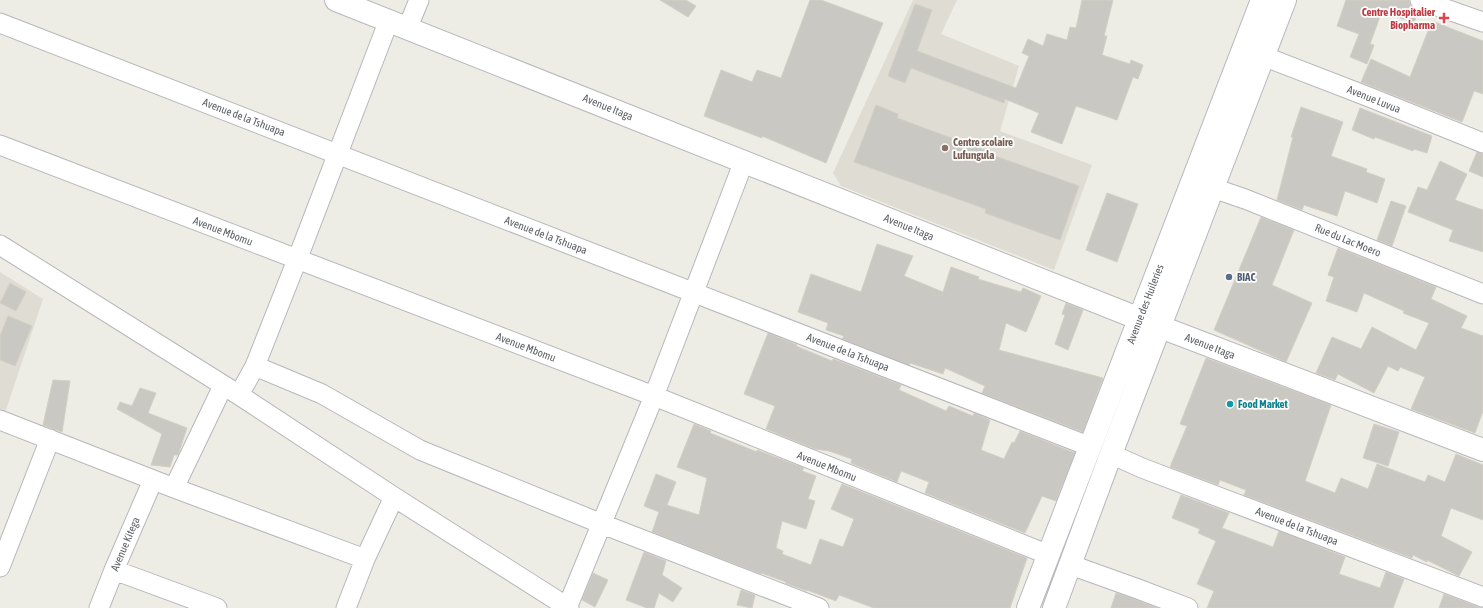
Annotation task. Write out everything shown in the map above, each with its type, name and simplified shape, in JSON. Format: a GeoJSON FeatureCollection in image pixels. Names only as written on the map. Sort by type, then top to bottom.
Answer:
{"type":"FeatureCollection","features":[{"type":"Feature","properties":{"kind":"main road","name":"Avenue Itaga"},"geometry":{"type":"LineString","coordinates":[[336,0],[1161,327],[1483,450]]}},
{"type":"Feature","properties":{"kind":"main road","name":"Avenue des Huileries"},"geometry":{"type":"LineString","coordinates":[[1028,608],[1262,0]]}},
{"type":"Feature","properties":{"kind":"main road","name":"Avenue des Huileries"},"geometry":{"type":"LineString","coordinates":[[1054,608],[1111,454],[1161,327],[1285,0]]}},
{"type":"Feature","properties":{"kind":"street"},"geometry":{"type":"LineString","coordinates":[[174,488],[231,391],[256,366],[338,154],[398,24],[418,0]]}},
{"type":"Feature","properties":{"kind":"street"},"geometry":{"type":"LineString","coordinates":[[1420,0],[1483,22]]}},
{"type":"Feature","properties":{"kind":"street","name":"Avenue de la Tshuapa"},"geometry":{"type":"LineString","coordinates":[[0,23],[1091,447]]}},
{"type":"Feature","properties":{"kind":"street","name":"Avenue Luvua"},"geometry":{"type":"LineString","coordinates":[[1243,49],[1369,97],[1483,143]]}},
{"type":"Feature","properties":{"kind":"street","name":"Avenue Mbomu"},"geometry":{"type":"LineString","coordinates":[[0,145],[654,396],[1049,555]]}},
{"type":"Feature","properties":{"kind":"street"},"geometry":{"type":"LineString","coordinates":[[0,245],[231,391],[568,608],[654,396],[744,161]]}},
{"type":"Feature","properties":{"kind":"street","name":"Rue du Lac Moero"},"geometry":{"type":"LineString","coordinates":[[1213,188],[1245,199],[1483,294]]}},
{"type":"Feature","properties":{"kind":"street"},"geometry":{"type":"LineString","coordinates":[[256,366],[322,394],[420,450],[602,524],[819,608]]}},
{"type":"Feature","properties":{"kind":"street"},"geometry":{"type":"LineString","coordinates":[[0,420],[174,488],[365,559]]}},
{"type":"Feature","properties":{"kind":"street"},"geometry":{"type":"LineString","coordinates":[[0,567],[50,440]]}},
{"type":"Feature","properties":{"kind":"street","name":"Avenue de la Tshuapa"},"geometry":{"type":"LineString","coordinates":[[1111,454],[1483,597]]}},
{"type":"Feature","properties":{"kind":"street","name":"Avenue Kitega"},"geometry":{"type":"LineString","coordinates":[[99,608],[153,480]]}},
{"type":"Feature","properties":{"kind":"street"},"geometry":{"type":"LineString","coordinates":[[346,608],[365,559],[394,497]]}},
{"type":"Feature","properties":{"kind":"street"},"geometry":{"type":"LineString","coordinates":[[1071,565],[1188,608]]}},
{"type":"Feature","properties":{"kind":"street"},"geometry":{"type":"LineString","coordinates":[[114,570],[218,608]]}},
{"type":"Feature","properties":{"kind":"shaded area","name":"Centre scolaire Lufungula"},"geometry":{"type":"Polygon","coordinates":[[[913,0],[957,0],[941,34],[1019,66],[1000,131],[1092,165],[1054,270],[841,186],[833,173],[913,0]]]}},
{"type":"Feature","properties":{"kind":"shaded area"},"geometry":{"type":"Polygon","coordinates":[[[0,272],[43,299],[4,416],[0,414],[0,272]]]}},
{"type":"Feature","properties":{"kind":"building"},"geometry":{"type":"Polygon","coordinates":[[[660,0],[686,0],[696,6],[688,17],[660,0]]]}},
{"type":"Feature","properties":{"kind":"building"},"geometry":{"type":"Polygon","coordinates":[[[810,0],[821,0],[883,23],[826,163],[762,136],[762,138],[704,116],[721,70],[752,82],[757,70],[781,78],[810,0]]]}},
{"type":"Feature","properties":{"kind":"building"},"geometry":{"type":"Polygon","coordinates":[[[1082,0],[1113,0],[1104,36],[1107,36],[1102,55],[1130,64],[1131,60],[1143,65],[1138,79],[1133,77],[1117,120],[1076,106],[1062,144],[1031,132],[1039,113],[1005,99],[1004,103],[911,68],[905,83],[888,76],[915,4],[932,10],[917,51],[1016,88],[1029,56],[1022,53],[1028,39],[1043,46],[1047,34],[1067,40],[1070,27],[1076,28],[1082,0]]]}},
{"type":"Feature","properties":{"kind":"building"},"geometry":{"type":"Polygon","coordinates":[[[1346,0],[1409,0],[1411,7],[1418,11],[1414,23],[1382,11],[1370,44],[1374,45],[1367,64],[1350,57],[1359,34],[1337,26],[1346,0]]]}},
{"type":"Feature","properties":{"kind":"building"},"geometry":{"type":"Polygon","coordinates":[[[1432,21],[1483,41],[1483,94],[1474,91],[1462,122],[1361,82],[1371,59],[1410,77],[1432,21]]]}},
{"type":"Feature","properties":{"kind":"building"},"geometry":{"type":"Polygon","coordinates":[[[876,105],[898,114],[897,118],[984,150],[984,152],[1079,186],[1060,240],[985,213],[986,209],[854,162],[876,105]]]}},
{"type":"Feature","properties":{"kind":"building"},"geometry":{"type":"Polygon","coordinates":[[[1301,107],[1343,122],[1331,156],[1367,169],[1366,172],[1385,179],[1377,203],[1345,191],[1337,216],[1304,205],[1302,210],[1277,200],[1293,137],[1291,137],[1301,107]]]}},
{"type":"Feature","properties":{"kind":"building"},"geometry":{"type":"Polygon","coordinates":[[[1360,108],[1432,136],[1427,153],[1414,149],[1413,151],[1375,137],[1374,139],[1352,130],[1360,108]]]}},
{"type":"Feature","properties":{"kind":"building"},"geometry":{"type":"Polygon","coordinates":[[[1477,152],[1483,154],[1483,177],[1469,171],[1477,152]]]}},
{"type":"Feature","properties":{"kind":"building"},"geometry":{"type":"Polygon","coordinates":[[[1440,161],[1467,174],[1455,200],[1483,210],[1483,252],[1449,241],[1453,230],[1408,212],[1418,187],[1427,190],[1440,161]]]}},
{"type":"Feature","properties":{"kind":"building"},"geometry":{"type":"Polygon","coordinates":[[[1107,193],[1138,204],[1117,262],[1086,250],[1107,193]]]}},
{"type":"Feature","properties":{"kind":"building"},"geometry":{"type":"Polygon","coordinates":[[[1391,201],[1406,206],[1392,246],[1377,240],[1391,201]]]}},
{"type":"Feature","properties":{"kind":"building"},"geometry":{"type":"Polygon","coordinates":[[[1261,217],[1294,230],[1272,285],[1312,303],[1286,362],[1214,330],[1261,217]]]}},
{"type":"Feature","properties":{"kind":"building"},"geometry":{"type":"Polygon","coordinates":[[[877,244],[913,256],[904,276],[943,292],[951,267],[979,277],[978,279],[1021,292],[1023,288],[1041,296],[1026,332],[1006,323],[999,350],[1103,378],[1083,432],[982,393],[985,386],[945,368],[943,374],[910,363],[909,365],[842,339],[844,336],[826,330],[828,323],[798,312],[811,274],[861,292],[877,244]]]}},
{"type":"Feature","properties":{"kind":"building"},"geometry":{"type":"Polygon","coordinates":[[[1338,248],[1436,287],[1431,299],[1467,316],[1461,328],[1483,336],[1483,411],[1475,433],[1411,409],[1425,377],[1400,367],[1398,371],[1388,366],[1374,393],[1338,374],[1335,380],[1316,373],[1332,337],[1361,349],[1372,327],[1416,350],[1429,323],[1403,313],[1404,311],[1364,293],[1357,312],[1326,301],[1334,277],[1328,275],[1338,248]]]}},
{"type":"Feature","properties":{"kind":"building"},"geometry":{"type":"Polygon","coordinates":[[[10,283],[26,292],[16,311],[0,303],[10,283]]]}},
{"type":"Feature","properties":{"kind":"building"},"geometry":{"type":"Polygon","coordinates":[[[1066,303],[1083,310],[1068,350],[1055,344],[1065,315],[1062,314],[1066,303]]]}},
{"type":"Feature","properties":{"kind":"building"},"geometry":{"type":"Polygon","coordinates":[[[8,316],[32,326],[15,366],[0,360],[0,336],[8,316]]]}},
{"type":"Feature","properties":{"kind":"building"},"geometry":{"type":"Polygon","coordinates":[[[768,333],[832,361],[833,359],[901,385],[899,390],[946,411],[949,406],[973,416],[974,413],[990,420],[981,450],[1004,459],[1012,442],[1014,443],[1020,431],[1075,453],[1056,501],[1042,496],[1025,533],[925,493],[929,482],[901,471],[897,482],[851,463],[852,459],[829,451],[815,449],[766,429],[775,406],[744,394],[768,333]]]}},
{"type":"Feature","properties":{"kind":"building"},"geometry":{"type":"Polygon","coordinates":[[[1206,358],[1331,405],[1305,481],[1335,493],[1341,478],[1368,489],[1377,464],[1425,482],[1428,475],[1445,482],[1456,454],[1483,465],[1483,520],[1451,508],[1441,536],[1472,552],[1459,576],[1427,560],[1427,562],[1413,555],[1412,558],[1244,495],[1246,490],[1220,480],[1218,485],[1170,467],[1187,426],[1180,424],[1206,358]]]}},
{"type":"Feature","properties":{"kind":"building"},"geometry":{"type":"Polygon","coordinates":[[[53,380],[70,381],[62,432],[43,425],[53,380]]]}},
{"type":"Feature","properties":{"kind":"building"},"geometry":{"type":"Polygon","coordinates":[[[140,388],[156,393],[148,413],[187,428],[178,455],[174,455],[170,467],[151,465],[162,434],[117,409],[120,402],[132,406],[140,388]]]}},
{"type":"Feature","properties":{"kind":"building"},"geometry":{"type":"Polygon","coordinates":[[[694,424],[711,431],[710,433],[757,452],[757,450],[804,468],[802,471],[816,476],[808,499],[815,501],[806,529],[782,521],[776,548],[783,551],[782,554],[811,565],[820,539],[843,547],[854,519],[831,509],[842,484],[1027,558],[1010,608],[874,608],[839,595],[836,601],[652,532],[659,512],[644,506],[656,474],[676,482],[667,505],[699,515],[707,478],[677,467],[694,424]]]}},
{"type":"Feature","properties":{"kind":"building"},"geometry":{"type":"Polygon","coordinates":[[[1374,424],[1399,432],[1388,466],[1363,458],[1374,424]]]}},
{"type":"Feature","properties":{"kind":"building"},"geometry":{"type":"Polygon","coordinates":[[[1181,495],[1229,513],[1222,528],[1273,547],[1279,531],[1345,557],[1339,574],[1380,588],[1386,572],[1404,579],[1393,608],[1207,608],[1214,591],[1197,584],[1216,541],[1198,533],[1200,529],[1172,518],[1181,495]]]}},
{"type":"Feature","properties":{"kind":"building"},"geometry":{"type":"Polygon","coordinates":[[[644,552],[666,561],[662,575],[682,588],[673,602],[659,593],[654,608],[647,608],[626,600],[644,552]]]}},
{"type":"Feature","properties":{"kind":"building"},"geometry":{"type":"Polygon","coordinates":[[[593,573],[608,580],[595,607],[582,600],[593,573]]]}},
{"type":"Feature","properties":{"kind":"building"},"geometry":{"type":"Polygon","coordinates":[[[741,590],[755,595],[752,608],[737,605],[741,590]]]}},
{"type":"Feature","properties":{"kind":"building"},"geometry":{"type":"Polygon","coordinates":[[[1116,593],[1134,599],[1157,608],[1111,608],[1116,593]]]}},
{"type":"Feature","properties":{"kind":"building"},"geometry":{"type":"Polygon","coordinates":[[[1444,594],[1479,607],[1483,608],[1439,608],[1444,594]]]}},
{"type":"Feature","properties":{"kind":"place","name":"Centre Hospitalier Biopharma"},"geometry":{"type":"Point","coordinates":[1444,18]}},
{"type":"Feature","properties":{"kind":"place","name":"Centre scolaire Lufungula"},"geometry":{"type":"Point","coordinates":[945,148]}},
{"type":"Feature","properties":{"kind":"place","name":"BIAC"},"geometry":{"type":"Point","coordinates":[1229,277]}},
{"type":"Feature","properties":{"kind":"place","name":"Food Market"},"geometry":{"type":"Point","coordinates":[1230,404]}}]}
